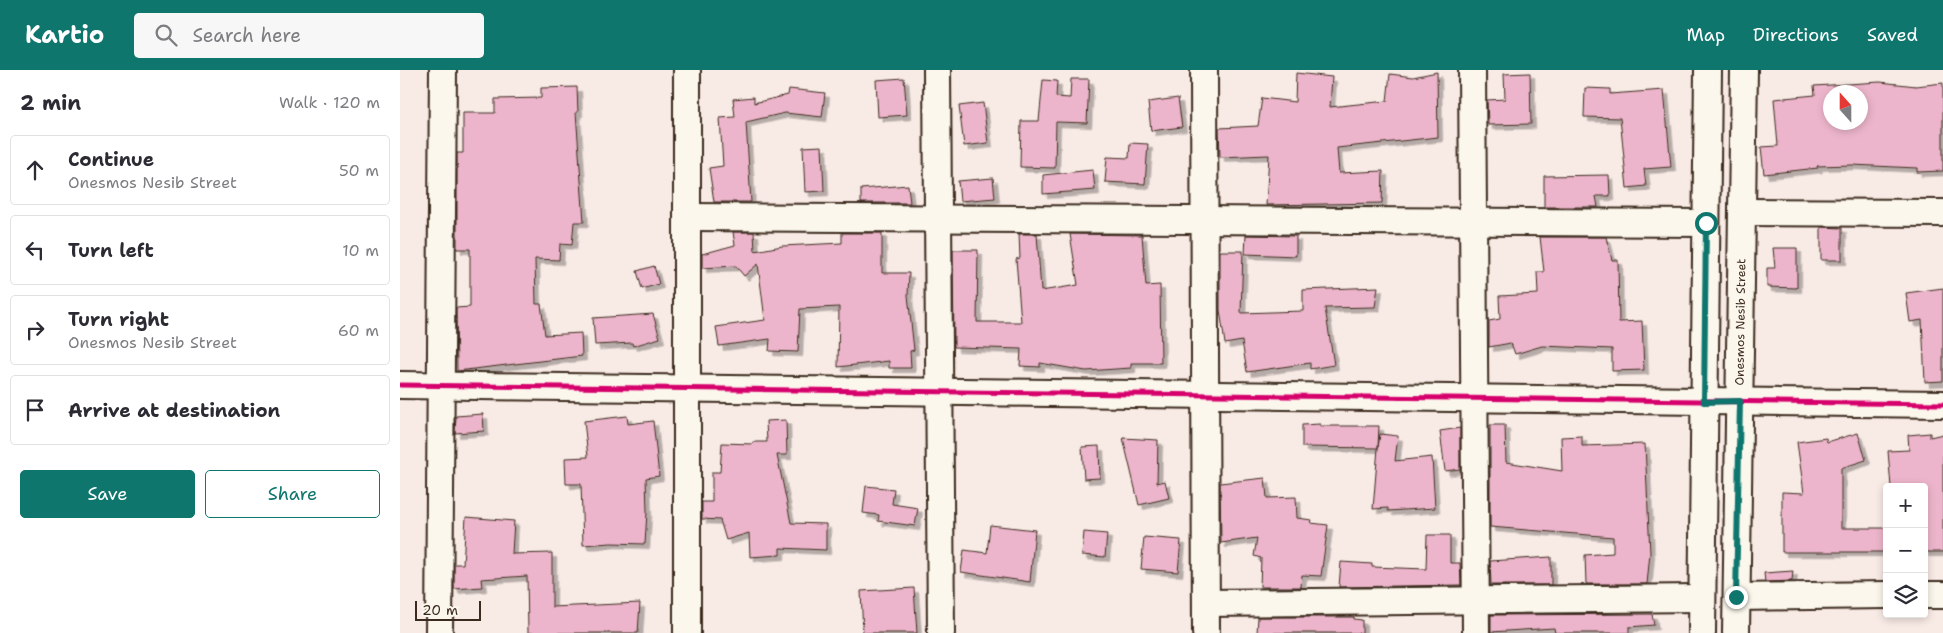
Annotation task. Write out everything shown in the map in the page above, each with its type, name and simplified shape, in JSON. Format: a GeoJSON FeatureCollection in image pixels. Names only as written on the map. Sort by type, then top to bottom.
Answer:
{"type":"FeatureCollection","features":[{"type":"Feature","properties":{"kind":"street"},"geometry":{"type":"LineString","coordinates":[[439,633],[443,70]]}},
{"type":"Feature","properties":{"kind":"street"},"geometry":{"type":"LineString","coordinates":[[687,70],[687,633]]}},
{"type":"Feature","properties":{"kind":"street"},"geometry":{"type":"LineString","coordinates":[[937,70],[941,633]]}},
{"type":"Feature","properties":{"kind":"street"},"geometry":{"type":"LineString","coordinates":[[1204,70],[1206,633]]}},
{"type":"Feature","properties":{"kind":"street"},"geometry":{"type":"LineString","coordinates":[[1472,70],[1476,633]]}},
{"type":"Feature","properties":{"kind":"street"},"geometry":{"type":"LineString","coordinates":[[1702,633],[1708,70]]}},
{"type":"Feature","properties":{"kind":"street","name":"Onesmos Nesib Street"},"geometry":{"type":"LineString","coordinates":[[1736,633],[1744,70]]}},
{"type":"Feature","properties":{"kind":"street"},"geometry":{"type":"LineString","coordinates":[[1742,212],[1943,212]]}},
{"type":"Feature","properties":{"kind":"street"},"geometry":{"type":"LineString","coordinates":[[687,217],[1706,223]]}},
{"type":"Feature","properties":{"kind":"street"},"geometry":{"type":"LineString","coordinates":[[400,385],[1943,404]]}},
{"type":"Feature","properties":{"kind":"street"},"geometry":{"type":"LineString","coordinates":[[1736,597],[1883,595]]}},
{"type":"Feature","properties":{"kind":"street"},"geometry":{"type":"LineString","coordinates":[[1928,595],[1943,595]]}},
{"type":"Feature","properties":{"kind":"street"},"geometry":{"type":"LineString","coordinates":[[1206,603],[1702,598]]}},
{"type":"Feature","properties":{"kind":"building"},"geometry":{"type":"Polygon","coordinates":[[[1437,72],[1438,137],[1337,148],[1339,173],[1383,171],[1382,203],[1266,205],[1269,155],[1220,157],[1219,128],[1258,126],[1262,98],[1295,102],[1296,73],[1332,77],[1330,107],[1387,101],[1390,74],[1413,77],[1437,72]]]}},
{"type":"Feature","properties":{"kind":"building"},"geometry":{"type":"Polygon","coordinates":[[[1530,73],[1531,124],[1488,125],[1487,100],[1505,99],[1504,74],[1530,73]]]}},
{"type":"Feature","properties":{"kind":"building"},"geometry":{"type":"Polygon","coordinates":[[[904,78],[907,115],[878,117],[876,80],[904,78]]]}},
{"type":"Feature","properties":{"kind":"building"},"geometry":{"type":"Polygon","coordinates":[[[1071,79],[1089,79],[1087,123],[1056,122],[1055,168],[1020,167],[1021,121],[1039,121],[1043,80],[1057,81],[1056,97],[1070,98],[1071,79]]]}},
{"type":"Feature","properties":{"kind":"building"},"geometry":{"type":"Polygon","coordinates":[[[1880,82],[1916,86],[1943,83],[1943,171],[1917,172],[1917,168],[1852,165],[1817,166],[1818,168],[1764,174],[1761,147],[1778,146],[1774,99],[1815,95],[1814,86],[1823,85],[1823,130],[1868,130],[1868,85],[1830,85],[1880,82]]]}},
{"type":"Feature","properties":{"kind":"building"},"geometry":{"type":"Polygon","coordinates":[[[577,87],[578,112],[576,112],[584,222],[574,222],[572,245],[560,244],[559,260],[535,259],[536,304],[541,304],[545,335],[581,333],[582,356],[457,371],[456,308],[470,307],[470,249],[457,249],[457,153],[463,153],[463,113],[495,113],[495,99],[541,98],[541,88],[577,87]]]}},
{"type":"Feature","properties":{"kind":"building"},"geometry":{"type":"Polygon","coordinates":[[[1585,88],[1610,89],[1610,94],[1664,90],[1671,167],[1644,169],[1646,186],[1627,188],[1620,118],[1584,117],[1585,88]]]}},
{"type":"Feature","properties":{"kind":"building"},"geometry":{"type":"Polygon","coordinates":[[[789,89],[825,93],[822,117],[785,113],[746,122],[751,202],[714,202],[709,168],[723,166],[720,118],[735,117],[733,99],[754,97],[754,103],[788,95],[789,89]]]}},
{"type":"Feature","properties":{"kind":"building"},"geometry":{"type":"Polygon","coordinates":[[[1178,98],[1182,127],[1151,131],[1148,102],[1178,98]]]}},
{"type":"Feature","properties":{"kind":"building"},"geometry":{"type":"Polygon","coordinates":[[[983,103],[988,143],[964,146],[959,106],[983,103]]]}},
{"type":"Feature","properties":{"kind":"building"},"geometry":{"type":"Polygon","coordinates":[[[1130,143],[1148,144],[1145,184],[1105,182],[1107,157],[1129,158],[1130,143]]]}},
{"type":"Feature","properties":{"kind":"building"},"geometry":{"type":"Polygon","coordinates":[[[822,146],[824,191],[805,192],[803,147],[822,146]]]}},
{"type":"Feature","properties":{"kind":"building"},"geometry":{"type":"Polygon","coordinates":[[[1093,170],[1095,190],[1043,194],[1043,175],[1093,170]]]}},
{"type":"Feature","properties":{"kind":"building"},"geometry":{"type":"Polygon","coordinates":[[[1609,175],[1610,196],[1596,196],[1598,207],[1544,207],[1544,176],[1609,175]]]}},
{"type":"Feature","properties":{"kind":"building"},"geometry":{"type":"Polygon","coordinates":[[[993,178],[995,198],[960,201],[958,181],[993,178]]]}},
{"type":"Feature","properties":{"kind":"building"},"geometry":{"type":"Polygon","coordinates":[[[908,185],[910,203],[861,203],[861,189],[908,185]]]}},
{"type":"Feature","properties":{"kind":"building"},"geometry":{"type":"Polygon","coordinates":[[[1821,227],[1842,228],[1842,260],[1821,260],[1821,227]]]}},
{"type":"Feature","properties":{"kind":"building"},"geometry":{"type":"Polygon","coordinates":[[[733,232],[754,232],[755,251],[782,246],[842,243],[842,233],[882,233],[882,273],[909,273],[908,295],[914,350],[910,351],[911,368],[889,368],[889,361],[838,367],[839,307],[800,309],[798,352],[769,351],[770,339],[719,346],[716,327],[765,320],[758,264],[744,276],[736,266],[702,268],[702,254],[735,245],[733,232]]]}},
{"type":"Feature","properties":{"kind":"building"},"geometry":{"type":"Polygon","coordinates":[[[1019,234],[1037,234],[1041,291],[1078,285],[1070,234],[1142,235],[1146,286],[1160,285],[1161,363],[1131,363],[1131,368],[1086,371],[1040,363],[1040,367],[1020,366],[1021,349],[954,347],[953,250],[978,250],[977,322],[1021,322],[1016,259],[1020,258],[1019,234]]]}},
{"type":"Feature","properties":{"kind":"building"},"geometry":{"type":"Polygon","coordinates":[[[1246,235],[1296,236],[1296,256],[1245,254],[1246,235]]]}},
{"type":"Feature","properties":{"kind":"building"},"geometry":{"type":"Polygon","coordinates":[[[1540,237],[1606,237],[1612,260],[1618,260],[1619,322],[1642,321],[1644,370],[1612,371],[1612,349],[1542,346],[1515,354],[1511,343],[1489,347],[1489,321],[1500,319],[1499,296],[1538,294],[1537,272],[1544,272],[1540,237]]]}},
{"type":"Feature","properties":{"kind":"building"},"geometry":{"type":"Polygon","coordinates":[[[1773,248],[1797,248],[1797,288],[1767,287],[1767,268],[1775,268],[1773,248]]]}},
{"type":"Feature","properties":{"kind":"building"},"geometry":{"type":"Polygon","coordinates":[[[1220,251],[1243,251],[1241,313],[1303,311],[1303,290],[1378,287],[1375,307],[1325,308],[1334,365],[1310,369],[1310,363],[1247,372],[1242,341],[1225,344],[1220,310],[1220,251]]]}},
{"type":"Feature","properties":{"kind":"building"},"geometry":{"type":"Polygon","coordinates":[[[654,266],[659,284],[642,289],[637,271],[654,266]]]}},
{"type":"Feature","properties":{"kind":"building"},"geometry":{"type":"Polygon","coordinates":[[[1943,288],[1943,381],[1925,382],[1922,320],[1910,322],[1906,293],[1943,288]]]}},
{"type":"Feature","properties":{"kind":"building"},"geometry":{"type":"Polygon","coordinates":[[[653,314],[660,338],[633,346],[632,343],[595,345],[593,318],[653,314]]]}},
{"type":"Feature","properties":{"kind":"building"},"geometry":{"type":"Polygon","coordinates":[[[483,414],[484,431],[455,433],[456,416],[483,414]]]}},
{"type":"Feature","properties":{"kind":"building"},"geometry":{"type":"Polygon","coordinates":[[[627,416],[628,424],[653,421],[659,476],[646,478],[647,512],[645,544],[611,543],[583,545],[581,484],[566,484],[565,458],[588,457],[584,421],[627,416]]]}},
{"type":"Feature","properties":{"kind":"building"},"geometry":{"type":"Polygon","coordinates":[[[786,420],[787,455],[777,455],[791,523],[826,524],[826,550],[780,548],[780,555],[750,557],[749,533],[726,540],[720,520],[702,519],[702,502],[712,502],[712,472],[720,472],[722,443],[753,444],[753,442],[767,442],[766,421],[786,420]]]}},
{"type":"Feature","properties":{"kind":"building"},"geometry":{"type":"Polygon","coordinates":[[[1320,424],[1320,426],[1379,426],[1378,448],[1302,447],[1302,425],[1320,424]]]}},
{"type":"Feature","properties":{"kind":"building"},"geometry":{"type":"Polygon","coordinates":[[[1490,425],[1505,425],[1506,462],[1562,471],[1561,437],[1582,436],[1582,446],[1645,444],[1650,553],[1647,584],[1586,584],[1585,555],[1613,553],[1613,537],[1490,527],[1490,425]]]}},
{"type":"Feature","properties":{"kind":"building"},"geometry":{"type":"Polygon","coordinates":[[[1460,428],[1460,469],[1445,471],[1440,431],[1460,428]]]}},
{"type":"Feature","properties":{"kind":"building"},"geometry":{"type":"Polygon","coordinates":[[[1858,433],[1866,460],[1841,468],[1841,528],[1883,528],[1883,552],[1782,552],[1782,492],[1804,493],[1797,442],[1826,438],[1827,442],[1858,433]]]}},
{"type":"Feature","properties":{"kind":"building"},"geometry":{"type":"Polygon","coordinates":[[[1930,433],[1930,437],[1943,434],[1943,552],[1928,552],[1928,483],[1891,483],[1888,451],[1909,450],[1908,435],[1930,433]]]}},
{"type":"Feature","properties":{"kind":"building"},"geometry":{"type":"Polygon","coordinates":[[[1380,434],[1398,436],[1395,461],[1432,457],[1435,508],[1388,511],[1388,508],[1373,509],[1380,434]]]}},
{"type":"Feature","properties":{"kind":"building"},"geometry":{"type":"Polygon","coordinates":[[[1123,438],[1158,440],[1157,483],[1165,481],[1169,498],[1139,505],[1123,438]]]}},
{"type":"Feature","properties":{"kind":"building"},"geometry":{"type":"Polygon","coordinates":[[[1099,446],[1100,478],[1084,479],[1082,447],[1099,446]]]}},
{"type":"Feature","properties":{"kind":"building"},"geometry":{"type":"Polygon","coordinates":[[[1265,478],[1267,498],[1296,497],[1297,518],[1312,520],[1311,523],[1328,525],[1321,576],[1302,575],[1301,587],[1260,587],[1261,558],[1254,556],[1257,538],[1221,543],[1220,483],[1265,478]]]}},
{"type":"Feature","properties":{"kind":"building"},"geometry":{"type":"Polygon","coordinates":[[[866,486],[894,489],[892,504],[918,508],[915,526],[878,521],[879,515],[863,513],[866,486]]]}},
{"type":"Feature","properties":{"kind":"building"},"geometry":{"type":"Polygon","coordinates":[[[466,517],[514,521],[512,554],[552,553],[552,607],[640,603],[638,633],[528,633],[527,576],[481,579],[482,587],[454,589],[454,564],[463,564],[466,517]]]}},
{"type":"Feature","properties":{"kind":"building"},"geometry":{"type":"Polygon","coordinates":[[[990,525],[1035,530],[1030,582],[961,572],[964,550],[987,553],[990,525]]]}},
{"type":"Feature","properties":{"kind":"building"},"geometry":{"type":"Polygon","coordinates":[[[1084,532],[1107,534],[1105,557],[1082,555],[1084,532]]]}},
{"type":"Feature","properties":{"kind":"building"},"geometry":{"type":"Polygon","coordinates":[[[1427,535],[1450,535],[1450,563],[1460,563],[1461,585],[1339,587],[1341,562],[1372,564],[1372,567],[1426,569],[1427,535]]]}},
{"type":"Feature","properties":{"kind":"building"},"geometry":{"type":"Polygon","coordinates":[[[1144,537],[1181,540],[1178,572],[1141,569],[1144,537]]]}},
{"type":"Feature","properties":{"kind":"building"},"geometry":{"type":"Polygon","coordinates":[[[1551,557],[1551,585],[1491,585],[1490,561],[1551,557]]]}},
{"type":"Feature","properties":{"kind":"building"},"geometry":{"type":"Polygon","coordinates":[[[1793,571],[1792,581],[1765,582],[1764,573],[1793,571]]]}},
{"type":"Feature","properties":{"kind":"building"},"geometry":{"type":"Polygon","coordinates":[[[914,588],[917,633],[863,633],[861,591],[914,588]]]}},
{"type":"Feature","properties":{"kind":"building"},"geometry":{"type":"Polygon","coordinates":[[[1652,614],[1654,625],[1629,627],[1629,633],[1555,633],[1554,628],[1491,632],[1491,615],[1652,614]]]}},
{"type":"Feature","properties":{"kind":"building"},"geometry":{"type":"Polygon","coordinates":[[[1258,617],[1354,617],[1354,619],[1362,620],[1362,633],[1257,633],[1258,617]]]}},
{"type":"Feature","properties":{"kind":"cycle path"},"geometry":{"type":"LineString","coordinates":[[400,385],[1943,404]]}},
{"type":"Feature","properties":{"kind":"route"},"geometry":{"type":"LineString","coordinates":[[1706,223],[1704,402],[1740,401],[1736,597]]}}]}
